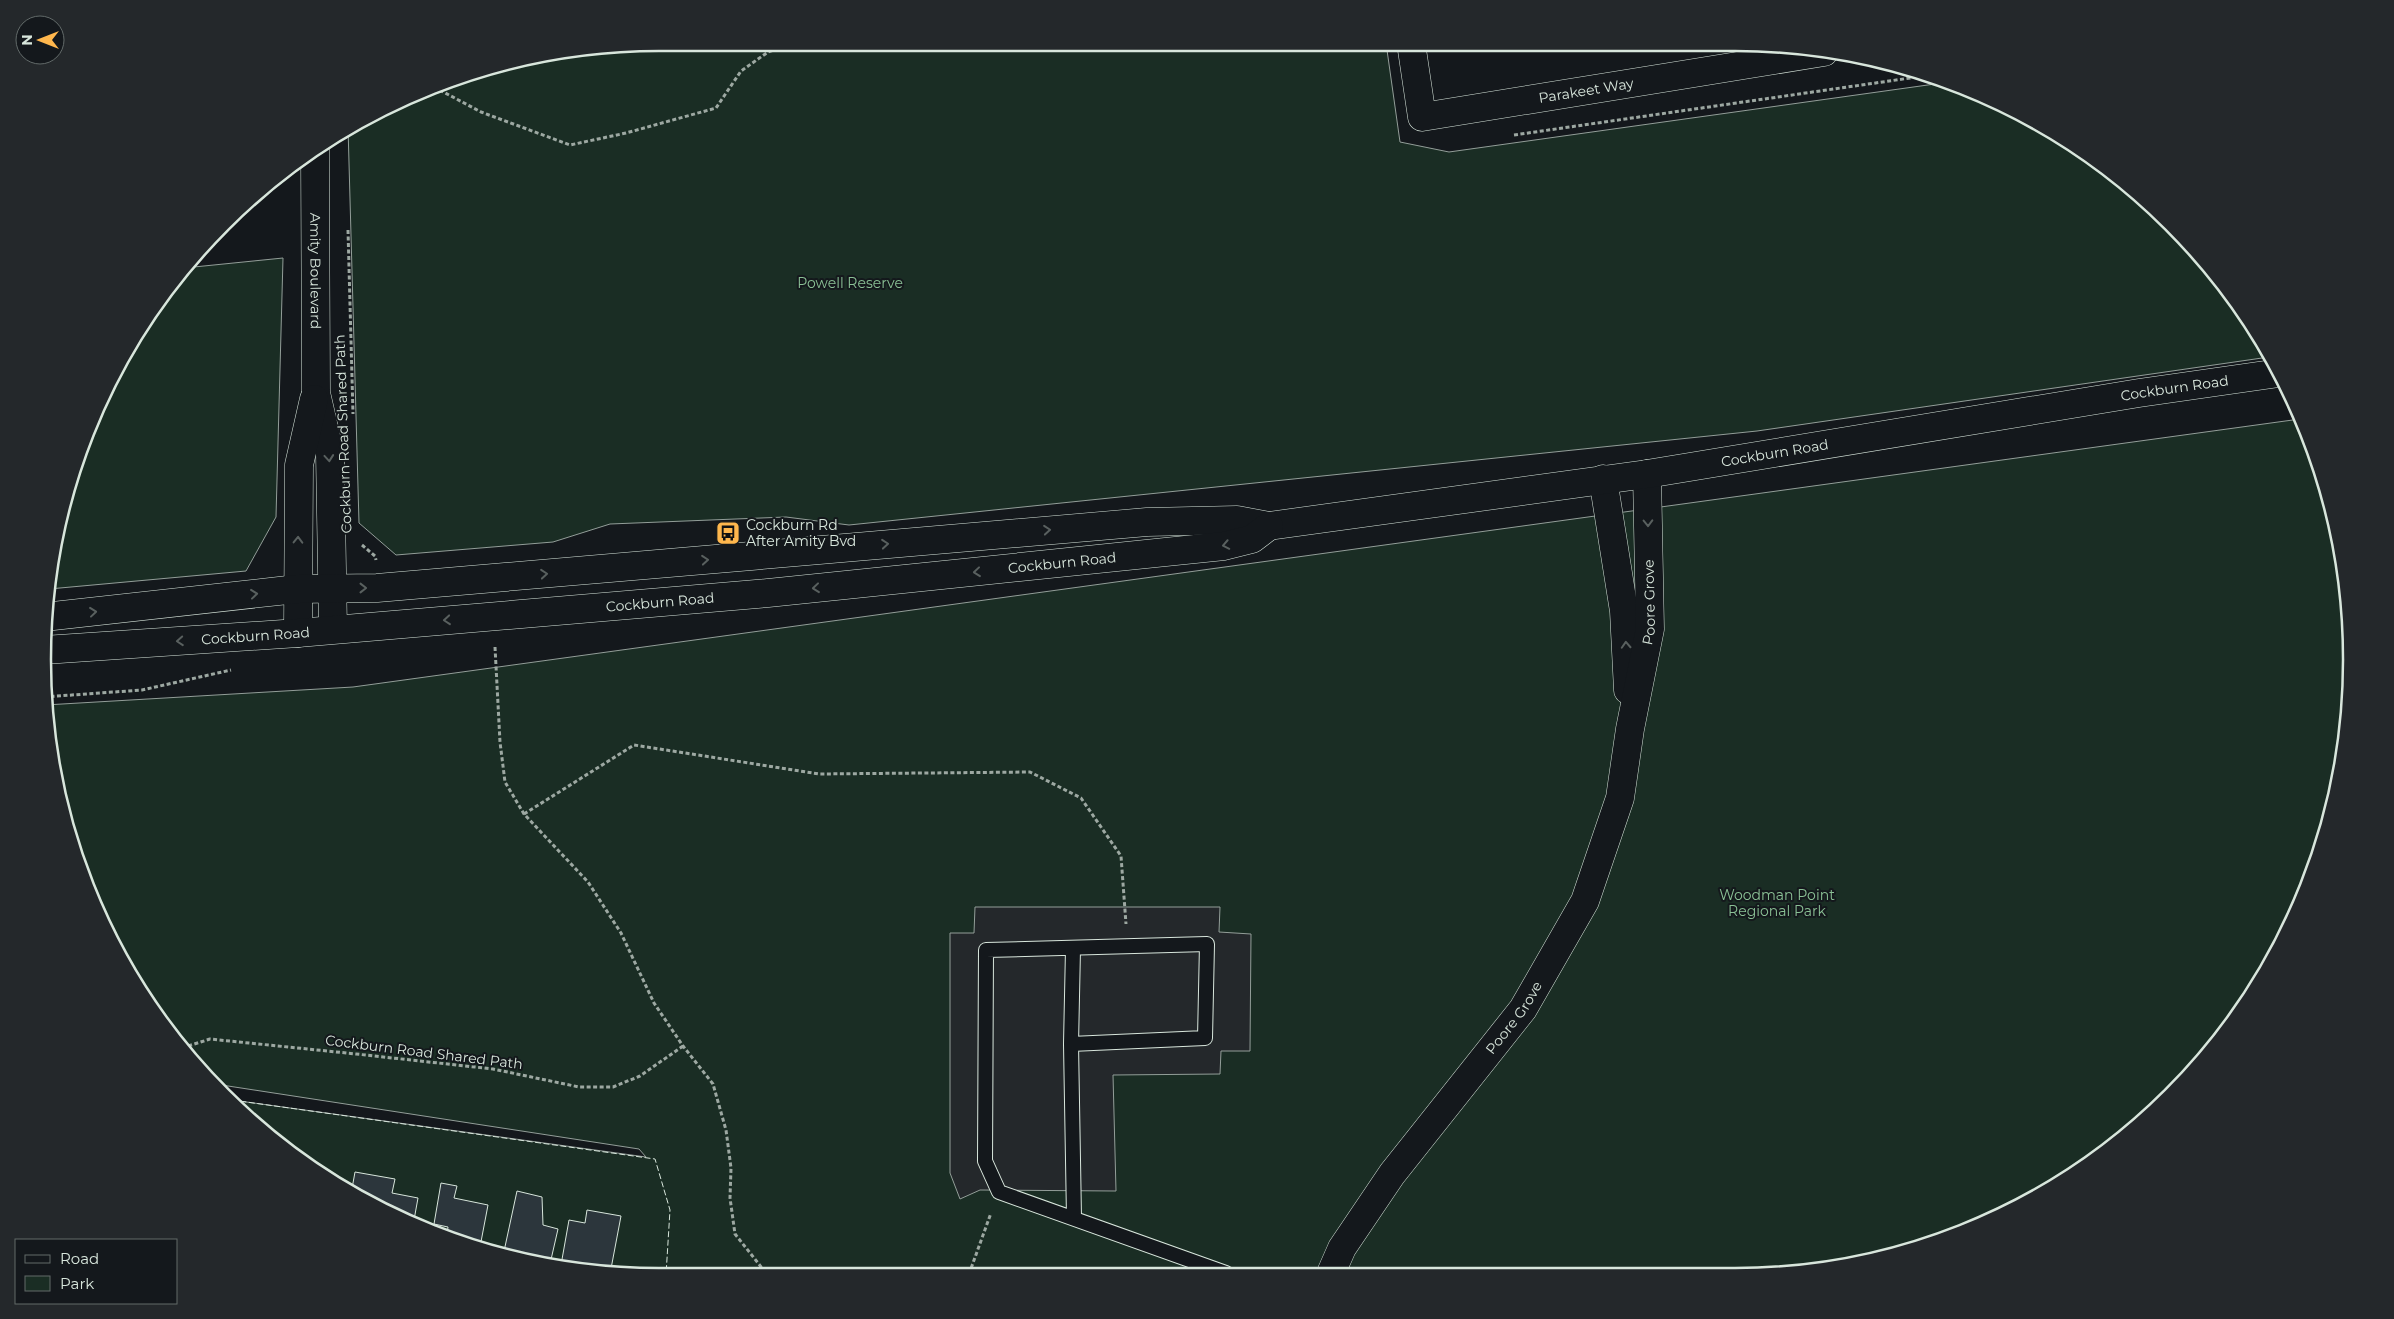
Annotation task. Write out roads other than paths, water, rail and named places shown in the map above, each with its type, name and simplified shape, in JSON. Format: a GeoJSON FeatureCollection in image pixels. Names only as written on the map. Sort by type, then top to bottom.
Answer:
{"type":"FeatureCollection","features":[{"type":"Feature","properties":{"kind":"main road","name":"Parakeet Way"},"geometry":{"type":"LineString","coordinates":[[1411,51],[1422,117],[1804,55]]}},
{"type":"Feature","properties":{"kind":"main road","name":"Amity Boulevard"},"geometry":{"type":"LineString","coordinates":[[315,159],[316,393],[330,454],[333,630]]}},
{"type":"Feature","properties":{"kind":"main road","name":"Cockburn Road"},"geometry":{"type":"LineString","coordinates":[[53,616],[297,589],[378,588],[1147,522],[1228,520],[1269,526],[1647,474],[2271,374]]}},
{"type":"Feature","properties":{"kind":"main road","name":"Amity Boulevard"},"geometry":{"type":"LineString","coordinates":[[298,632],[299,465],[316,393]]}},
{"type":"Feature","properties":{"kind":"main road","name":"Poore Grove"},"geometry":{"type":"LineString","coordinates":[[1333,1268],[1342,1248],[1392,1174],[1523,1009],[1585,901],[1620,798],[1630,729],[1650,630],[1647,474]]}},
{"type":"Feature","properties":{"kind":"main road","name":"Poore Grove"},"geometry":{"type":"LineString","coordinates":[[1603,480],[1624,611],[1630,729]]}},
{"type":"Feature","properties":{"kind":"main road","name":"Cockburn Road"},"geometry":{"type":"LineString","coordinates":[[52,649],[333,630],[768,593],[1224,546],[1252,539],[1269,526]]}},
{"type":"Feature","properties":{"kind":"lane"},"geometry":{"type":"LineString","coordinates":[[1071,1044],[1205,1038],[1207,944],[986,950],[985,1161],[999,1192],[1212,1268]]}},
{"type":"Feature","properties":{"kind":"lane"},"geometry":{"type":"LineString","coordinates":[[1073,949],[1071,1044],[1074,1218]]}},
{"type":"Feature","properties":{"kind":"place","name":"Cockburn Rd After Amity Bvd"},"geometry":{"type":"Point","coordinates":[728,533]}},
{"type":"Feature","properties":{"kind":"park label","name":"Powell Reserve"},"geometry":{"type":"Point","coordinates":[850,283]}},
{"type":"Feature","properties":{"kind":"park label","name":"Woodman Point Regional Park"},"geometry":{"type":"Point","coordinates":[1777,904]}}]}
